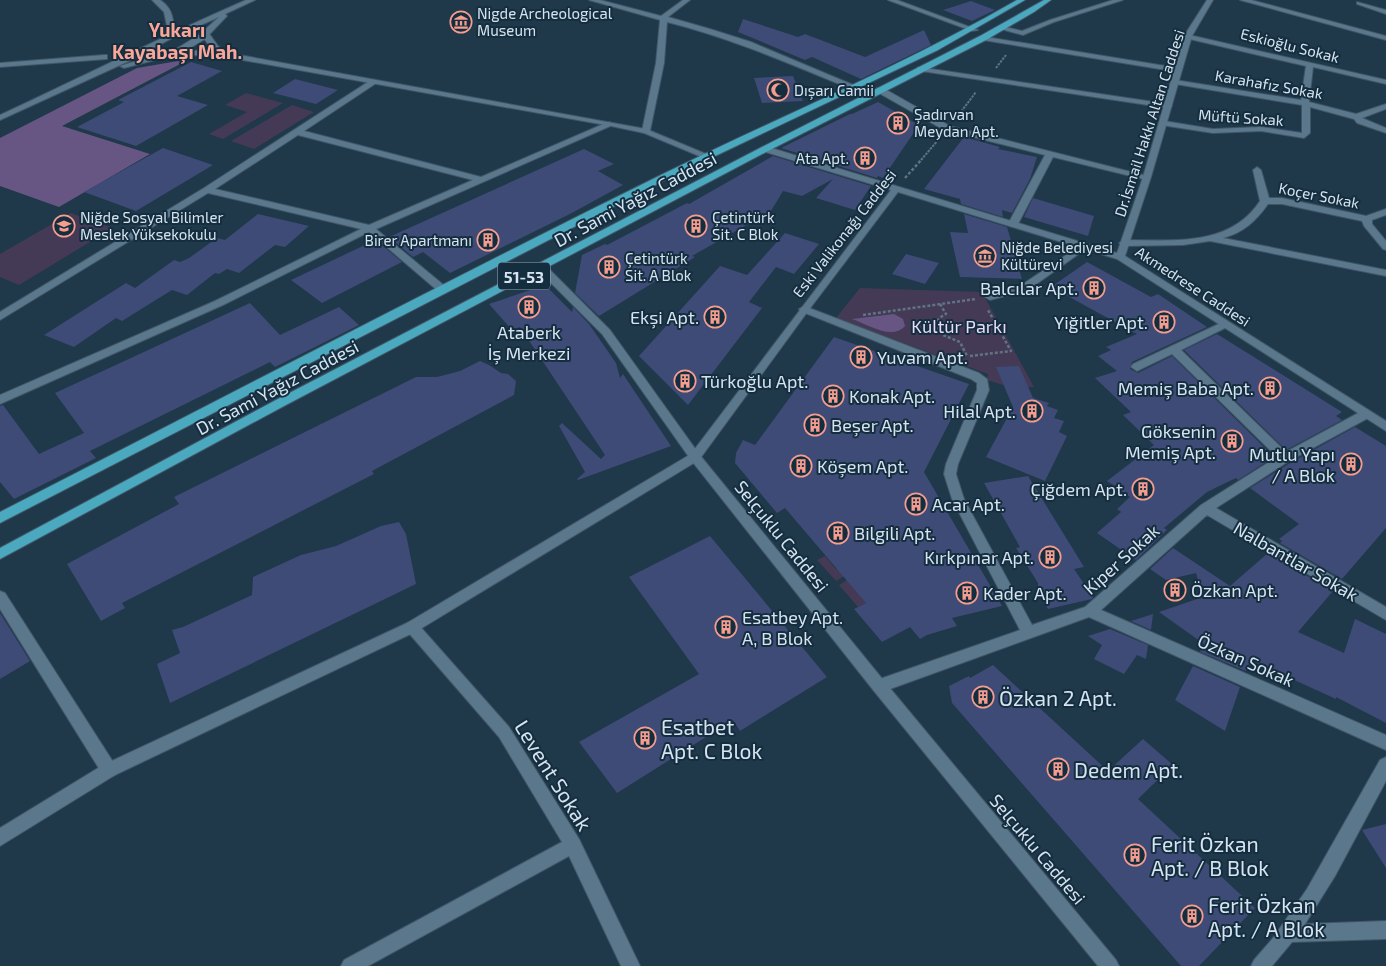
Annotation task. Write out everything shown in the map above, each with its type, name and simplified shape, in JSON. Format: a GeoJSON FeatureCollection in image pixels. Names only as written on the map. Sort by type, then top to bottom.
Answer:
{"type":"FeatureCollection","features":[{"type":"Feature","properties":{"kind":"main road","name":"Dr. Sami Yağız Caddesi"},"geometry":{"type":"LineString","coordinates":[[0,518],[442,289],[707,156],[974,30],[1022,0]]}},
{"type":"Feature","properties":{"kind":"main road","name":"Dr. Sami Yağız Caddesi"},"geometry":{"type":"LineString","coordinates":[[0,554],[280,403],[765,149],[983,38],[1048,0]]}},
{"type":"Feature","properties":{"kind":"street"},"geometry":{"type":"LineString","coordinates":[[156,0],[167,9],[170,17],[170,30],[174,33]]}},
{"type":"Feature","properties":{"kind":"street"},"geometry":{"type":"LineString","coordinates":[[0,118],[97,73],[174,33],[252,0]]}},
{"type":"Feature","properties":{"kind":"street"},"geometry":{"type":"LineString","coordinates":[[592,0],[664,17],[748,44],[854,87]]}},
{"type":"Feature","properties":{"kind":"street"},"geometry":{"type":"LineString","coordinates":[[646,131],[660,62],[664,17],[687,0]]}},
{"type":"Feature","properties":{"kind":"street"},"geometry":{"type":"LineString","coordinates":[[891,0],[974,30]]}},
{"type":"Feature","properties":{"kind":"street"},"geometry":{"type":"LineString","coordinates":[[1001,28],[1023,33],[1052,20],[1120,0]]}},
{"type":"Feature","properties":{"kind":"street","name":"Dr.İsmail Hakkı Altan Caddesi"},"geometry":{"type":"LineString","coordinates":[[1120,256],[1164,123],[1188,36],[1210,0]]}},
{"type":"Feature","properties":{"kind":"street"},"geometry":{"type":"LineString","coordinates":[[1243,0],[1386,38]]}},
{"type":"Feature","properties":{"kind":"street"},"geometry":{"type":"LineString","coordinates":[[1359,3],[1386,12]]}},
{"type":"Feature","properties":{"kind":"street"},"geometry":{"type":"LineString","coordinates":[[97,73],[167,55],[190,45],[205,34],[227,12]]}},
{"type":"Feature","properties":{"kind":"street"},"geometry":{"type":"LineString","coordinates":[[205,34],[215,48],[226,55]]}},
{"type":"Feature","properties":{"kind":"street","name":"Eskioğlu Sokak"},"geometry":{"type":"LineString","coordinates":[[1188,36],[1386,82]]}},
{"type":"Feature","properties":{"kind":"street"},"geometry":{"type":"LineString","coordinates":[[983,38],[1178,70]]}},
{"type":"Feature","properties":{"kind":"street"},"geometry":{"type":"LineString","coordinates":[[167,55],[192,53],[226,55],[611,124],[646,131],[707,156]]}},
{"type":"Feature","properties":{"kind":"street"},"geometry":{"type":"LineString","coordinates":[[0,65],[104,56]]}},
{"type":"Feature","properties":{"kind":"street","name":"Müftü Sokak"},"geometry":{"type":"LineString","coordinates":[[1164,123],[1231,132],[1261,129],[1304,136],[1308,109],[1305,103],[1310,65]]}},
{"type":"Feature","properties":{"kind":"street"},"geometry":{"type":"LineString","coordinates":[[921,69],[1168,106]]}},
{"type":"Feature","properties":{"kind":"street"},"geometry":{"type":"LineString","coordinates":[[0,317],[207,190],[374,82]]}},
{"type":"Feature","properties":{"kind":"street","name":"Karahafız Sokak"},"geometry":{"type":"LineString","coordinates":[[1174,82],[1305,103],[1357,117],[1386,131]]}},
{"type":"Feature","properties":{"kind":"street"},"geometry":{"type":"LineString","coordinates":[[880,90],[948,128],[1147,177]]}},
{"type":"Feature","properties":{"kind":"street"},"geometry":{"type":"LineString","coordinates":[[1357,117],[1386,106]]}},
{"type":"Feature","properties":{"kind":"street"},"geometry":{"type":"LineString","coordinates":[[0,400],[219,302],[370,228],[611,124]]}},
{"type":"Feature","properties":{"kind":"street"},"geometry":{"type":"LineString","coordinates":[[297,132],[482,180]]}},
{"type":"Feature","properties":{"kind":"street","name":"Akmedrese Caddesi"},"geometry":{"type":"LineString","coordinates":[[765,149],[1120,256],[1386,427]]}},
{"type":"Feature","properties":{"kind":"street"},"geometry":{"type":"LineString","coordinates":[[1013,224],[1050,154]]}},
{"type":"Feature","properties":{"kind":"street","name":"Koçer Sokak"},"geometry":{"type":"LineString","coordinates":[[1124,243],[1208,238],[1231,233],[1247,225],[1257,216],[1265,201],[1257,170]]}},
{"type":"Feature","properties":{"kind":"street","name":"Eski Valikonağı Caddesi"},"geometry":{"type":"LineString","coordinates":[[695,457],[804,308],[896,189]]}},
{"type":"Feature","properties":{"kind":"street"},"geometry":{"type":"LineString","coordinates":[[207,190],[370,228],[442,289]]}},
{"type":"Feature","properties":{"kind":"street","name":"Koçer Sokak"},"geometry":{"type":"LineString","coordinates":[[1265,201],[1282,201],[1367,219]]}},
{"type":"Feature","properties":{"kind":"street"},"geometry":{"type":"LineString","coordinates":[[1386,212],[1367,219],[1370,231],[1386,247]]}},
{"type":"Feature","properties":{"kind":"street"},"geometry":{"type":"LineString","coordinates":[[1208,238],[1386,273]]}},
{"type":"Feature","properties":{"kind":"street"},"geometry":{"type":"LineString","coordinates":[[986,297],[1024,288],[1084,246]]}},
{"type":"Feature","properties":{"kind":"street","name":"Selçuklu Caddesi"},"geometry":{"type":"LineString","coordinates":[[541,267],[606,332],[695,457],[879,686],[1110,966]]}},
{"type":"Feature","properties":{"kind":"street"},"geometry":{"type":"LineString","coordinates":[[804,308],[975,376],[983,382],[982,390],[952,464],[950,474],[952,485],[1029,634]]}},
{"type":"Feature","properties":{"kind":"street"},"geometry":{"type":"LineString","coordinates":[[1137,367],[1225,324]]}},
{"type":"Feature","properties":{"kind":"street"},"geometry":{"type":"LineString","coordinates":[[1173,349],[1285,458]]}},
{"type":"Feature","properties":{"kind":"street","name":"Kiper Sokak"},"geometry":{"type":"LineString","coordinates":[[879,686],[1090,611],[1206,508],[1285,458],[1366,414]]}},
{"type":"Feature","properties":{"kind":"street"},"geometry":{"type":"LineString","coordinates":[[0,838],[109,770],[412,627],[695,457]]}},
{"type":"Feature","properties":{"kind":"street","name":"Nalbantlar Sokak"},"geometry":{"type":"LineString","coordinates":[[1206,508],[1386,614]]}},
{"type":"Feature","properties":{"kind":"street"},"geometry":{"type":"LineString","coordinates":[[0,597],[109,770]]}},
{"type":"Feature","properties":{"kind":"street","name":"Özkan Sokak"},"geometry":{"type":"LineString","coordinates":[[1090,611],[1386,742]]}},
{"type":"Feature","properties":{"kind":"street","name":"Levent Sokak"},"geometry":{"type":"LineString","coordinates":[[412,627],[504,732],[573,845],[631,966]]}},
{"type":"Feature","properties":{"kind":"street"},"geometry":{"type":"LineString","coordinates":[[1260,966],[1289,933],[1309,903],[1385,769]]}},
{"type":"Feature","properties":{"kind":"street"},"geometry":{"type":"LineString","coordinates":[[350,966],[573,845]]}},
{"type":"Feature","properties":{"kind":"street"},"geometry":{"type":"LineString","coordinates":[[1289,933],[1386,930]]}},
{"type":"Feature","properties":{"kind":"path","name":"Eski Valikonağı Caddesi"},"geometry":{"type":"LineString","coordinates":[[896,189],[948,128],[1015,43]]}},
{"type":"Feature","properties":{"kind":"path"},"geometry":{"type":"LineString","coordinates":[[839,322],[847,317],[986,297],[1010,352],[967,356]]}},
{"type":"Feature","properties":{"kind":"path"},"geometry":{"type":"LineString","coordinates":[[940,304],[946,314],[938,318],[936,322],[937,328],[945,338],[960,342],[967,356]]}},
{"type":"Feature","properties":{"kind":"path"},"geometry":{"type":"LineString","coordinates":[[960,370],[967,356]]}},
{"type":"Feature","properties":{"kind":"green space"},"geometry":{"type":"Polygon","coordinates":[[[246,93],[283,103],[223,139],[209,134],[247,112],[225,105],[246,93]]]}},
{"type":"Feature","properties":{"kind":"green space"},"geometry":{"type":"Polygon","coordinates":[[[292,105],[314,112],[254,149],[231,141],[292,105]]]}},
{"type":"Feature","properties":{"kind":"green space"},"geometry":{"type":"Polygon","coordinates":[[[71,213],[113,228],[19,285],[0,277],[0,254],[71,213]]]}},
{"type":"Feature","properties":{"kind":"green space","name":"Kültür Parkı"},"geometry":{"type":"Polygon","coordinates":[[[860,288],[982,292],[1034,387],[1013,388],[987,380],[988,374],[836,318],[860,288]]]}},
{"type":"Feature","properties":{"kind":"green space"},"geometry":{"type":"Polygon","coordinates":[[[825,556],[836,569],[840,568],[846,575],[836,581],[817,560],[825,556]]]}},
{"type":"Feature","properties":{"kind":"green space"},"geometry":{"type":"Polygon","coordinates":[[[849,579],[866,603],[858,607],[839,585],[849,579]]]}},
{"type":"Feature","properties":{"kind":"shaded area"},"geometry":{"type":"Polygon","coordinates":[[[178,61],[184,62],[62,126],[150,154],[59,207],[0,186],[0,138],[137,68],[178,61]]]}},
{"type":"Feature","properties":{"kind":"shaded area"},"geometry":{"type":"Polygon","coordinates":[[[894,314],[903,319],[905,326],[893,332],[879,330],[852,319],[894,314]]]}},
{"type":"Feature","properties":{"kind":"building"},"geometry":{"type":"Polygon","coordinates":[[[971,1],[995,10],[972,21],[943,10],[971,1]]]}},
{"type":"Feature","properties":{"kind":"building"},"geometry":{"type":"Polygon","coordinates":[[[743,19],[798,37],[805,34],[865,57],[924,30],[931,45],[861,79],[812,57],[805,60],[738,32],[743,19]]]}},
{"type":"Feature","properties":{"kind":"building"},"geometry":{"type":"Polygon","coordinates":[[[191,62],[222,71],[177,96],[208,105],[136,146],[77,127],[124,102],[118,100],[191,62]]]}},
{"type":"Feature","properties":{"kind":"building","name":"Dışarı Camii"},"geometry":{"type":"Polygon","coordinates":[[[793,76],[803,101],[762,103],[754,78],[793,76]]]}},
{"type":"Feature","properties":{"kind":"building"},"geometry":{"type":"Polygon","coordinates":[[[295,79],[338,90],[316,104],[273,93],[295,79]]]}},
{"type":"Feature","properties":{"kind":"building"},"geometry":{"type":"Polygon","coordinates":[[[878,102],[919,125],[883,178],[878,176],[877,178],[781,148],[850,114],[878,102]]]}},
{"type":"Feature","properties":{"kind":"building"},"geometry":{"type":"Polygon","coordinates":[[[964,137],[1000,147],[998,149],[1037,157],[1030,179],[1012,213],[1002,210],[1003,217],[961,204],[960,199],[924,189],[964,137]]]}},
{"type":"Feature","properties":{"kind":"building"},"geometry":{"type":"Polygon","coordinates":[[[163,148],[213,165],[136,211],[84,192],[163,148]]]}},
{"type":"Feature","properties":{"kind":"building"},"geometry":{"type":"Polygon","coordinates":[[[584,149],[614,164],[598,171],[623,185],[570,214],[450,273],[423,252],[413,257],[389,237],[584,149]]]}},
{"type":"Feature","properties":{"kind":"building"},"geometry":{"type":"Polygon","coordinates":[[[773,156],[871,186],[855,210],[816,198],[833,179],[802,196],[783,191],[771,211],[692,256],[695,257],[599,316],[575,293],[582,255],[605,244],[607,245],[687,203],[689,204],[773,156]]]}},
{"type":"Feature","properties":{"kind":"building"},"geometry":{"type":"Polygon","coordinates":[[[1033,198],[1094,216],[1088,236],[1024,217],[1033,198]]]}},
{"type":"Feature","properties":{"kind":"building"},"geometry":{"type":"Polygon","coordinates":[[[258,214],[309,226],[285,247],[275,245],[239,273],[227,269],[219,274],[215,273],[187,295],[172,290],[122,321],[116,318],[74,347],[44,335],[126,283],[135,288],[174,260],[180,262],[189,258],[217,238],[225,240],[258,214]]]}},
{"type":"Feature","properties":{"kind":"building","name":"Niğde Belediyesi Kültürevi"},"geometry":{"type":"Polygon","coordinates":[[[964,214],[1007,227],[1022,279],[960,277],[950,232],[968,233],[964,214]]]}},
{"type":"Feature","properties":{"kind":"building"},"geometry":{"type":"Polygon","coordinates":[[[785,233],[819,244],[794,274],[776,267],[749,302],[762,308],[688,405],[639,356],[720,266],[747,275],[785,233]]]}},
{"type":"Feature","properties":{"kind":"building"},"geometry":{"type":"Polygon","coordinates":[[[378,242],[402,262],[322,303],[291,280],[367,244],[369,246],[378,242]]]}},
{"type":"Feature","properties":{"kind":"building"},"geometry":{"type":"Polygon","coordinates":[[[906,254],[939,263],[925,284],[892,274],[906,254]]]}},
{"type":"Feature","properties":{"kind":"building"},"geometry":{"type":"Polygon","coordinates":[[[1087,262],[1151,297],[1158,294],[1207,327],[1132,362],[1130,369],[1138,373],[1172,356],[1274,457],[1238,480],[1236,478],[1207,492],[1164,528],[1167,530],[1136,560],[1097,533],[1121,512],[1117,509],[1130,497],[1107,481],[1154,445],[1123,415],[1131,412],[1095,378],[1117,371],[1098,356],[1111,350],[1106,347],[1137,334],[1051,287],[1087,262]]]}},
{"type":"Feature","properties":{"kind":"building"},"geometry":{"type":"Polygon","coordinates":[[[545,285],[572,312],[573,307],[589,324],[616,363],[620,378],[623,374],[671,446],[577,479],[585,472],[559,426],[562,423],[601,459],[605,455],[520,327],[512,330],[489,304],[545,285]]]}},
{"type":"Feature","properties":{"kind":"building"},"geometry":{"type":"Polygon","coordinates":[[[250,303],[280,335],[339,307],[359,325],[275,367],[270,362],[90,451],[96,458],[14,499],[0,482],[0,406],[3,405],[39,454],[84,433],[55,393],[250,303]]]}},
{"type":"Feature","properties":{"kind":"building","name":"Memiş Baba Apt."},"geometry":{"type":"Polygon","coordinates":[[[1217,334],[1342,412],[1336,416],[1342,420],[1286,450],[1184,350],[1217,334]]]}},
{"type":"Feature","properties":{"kind":"building"},"geometry":{"type":"Polygon","coordinates":[[[834,337],[969,384],[924,472],[1002,606],[952,618],[957,626],[920,639],[910,627],[882,642],[854,609],[866,603],[785,508],[777,513],[735,463],[736,453],[743,440],[755,445],[834,337]]]}},
{"type":"Feature","properties":{"kind":"building"},"geometry":{"type":"Polygon","coordinates":[[[480,361],[501,373],[508,374],[516,381],[514,395],[372,471],[374,474],[122,603],[125,608],[101,621],[67,564],[179,504],[174,497],[416,377],[437,377],[460,371],[480,361]]]}},
{"type":"Feature","properties":{"kind":"building"},"geometry":{"type":"Polygon","coordinates":[[[1019,366],[1033,398],[1049,403],[1047,406],[1058,410],[1054,418],[1064,421],[1059,432],[1067,436],[1045,481],[986,457],[1013,407],[996,367],[1019,366]]]}},
{"type":"Feature","properties":{"kind":"building"},"geometry":{"type":"Polygon","coordinates":[[[1355,427],[1386,446],[1386,528],[1342,579],[1280,543],[1282,541],[1279,539],[1299,524],[1250,488],[1290,463],[1355,427]]]}},
{"type":"Feature","properties":{"kind":"building"},"geometry":{"type":"Polygon","coordinates":[[[1028,476],[1084,567],[1074,569],[1093,597],[1092,599],[1048,609],[1038,593],[1038,583],[1016,548],[1020,547],[984,483],[1028,476]]]}},
{"type":"Feature","properties":{"kind":"building"},"geometry":{"type":"Polygon","coordinates":[[[399,522],[406,534],[416,584],[170,703],[157,664],[180,653],[172,630],[183,627],[252,595],[253,577],[301,555],[336,546],[381,526],[399,522]]]}},
{"type":"Feature","properties":{"kind":"building","name":"Esatbey Apt. A, B Blok"},"geometry":{"type":"Polygon","coordinates":[[[710,536],[827,677],[740,731],[733,720],[617,793],[579,742],[699,674],[629,577],[710,536]]]}},
{"type":"Feature","properties":{"kind":"building"},"geometry":{"type":"Polygon","coordinates":[[[1173,548],[1230,586],[1268,553],[1333,591],[1298,632],[1344,653],[1355,619],[1386,634],[1386,723],[1336,697],[1336,699],[1250,660],[1246,671],[1200,652],[1204,644],[1159,612],[1203,597],[1196,573],[1166,580],[1150,569],[1173,548]]]}},
{"type":"Feature","properties":{"kind":"building"},"geometry":{"type":"Polygon","coordinates":[[[0,613],[30,661],[0,679],[0,613]]]}},
{"type":"Feature","properties":{"kind":"building"},"geometry":{"type":"Polygon","coordinates":[[[1153,614],[1151,630],[1131,621],[1153,614]]]}},
{"type":"Feature","properties":{"kind":"building"},"geometry":{"type":"Polygon","coordinates":[[[1110,629],[1148,645],[1146,659],[1137,655],[1124,674],[1094,659],[1102,645],[1088,636],[1110,629]]]}},
{"type":"Feature","properties":{"kind":"building"},"geometry":{"type":"Polygon","coordinates":[[[993,665],[1108,771],[1143,739],[1173,765],[1138,799],[1255,908],[1199,966],[1181,966],[952,703],[949,686],[969,676],[970,678],[993,665]]]}},
{"type":"Feature","properties":{"kind":"building"},"geometry":{"type":"Polygon","coordinates":[[[1193,666],[1240,687],[1225,731],[1175,700],[1193,666]]]}},
{"type":"Feature","properties":{"kind":"building"},"geometry":{"type":"Polygon","coordinates":[[[1386,824],[1386,868],[1362,830],[1386,824]]]}},
{"type":"Feature","properties":{"kind":"place","name":"Nigde Archeological Museum"},"geometry":{"type":"Point","coordinates":[461,22]}},
{"type":"Feature","properties":{"kind":"place","name":"Dışarı Camii"},"geometry":{"type":"Point","coordinates":[778,90]}},
{"type":"Feature","properties":{"kind":"place","name":"Şadırvan Meydan Apt."},"geometry":{"type":"Point","coordinates":[898,123]}},
{"type":"Feature","properties":{"kind":"place","name":"Ata Apt."},"geometry":{"type":"Point","coordinates":[865,158]}},
{"type":"Feature","properties":{"kind":"place","name":"Niğde Sosyal Bilimler Meslek Yüksekokulu"},"geometry":{"type":"Point","coordinates":[64,226]}},
{"type":"Feature","properties":{"kind":"place","name":"Çetintürk Sit. C Blok"},"geometry":{"type":"Point","coordinates":[696,226]}},
{"type":"Feature","properties":{"kind":"place","name":"Birer Apartmanı"},"geometry":{"type":"Point","coordinates":[488,240]}},
{"type":"Feature","properties":{"kind":"place","name":"Niğde Belediyesi Kültürevi"},"geometry":{"type":"Point","coordinates":[985,256]}},
{"type":"Feature","properties":{"kind":"place","name":"Çetintürk Sit. A Blok"},"geometry":{"type":"Point","coordinates":[609,267]}},
{"type":"Feature","properties":{"kind":"place","name":"Balcılar Apt."},"geometry":{"type":"Point","coordinates":[1094,288]}},
{"type":"Feature","properties":{"kind":"place","name":"Ataberk İş Merkezi"},"geometry":{"type":"Point","coordinates":[529,307]}},
{"type":"Feature","properties":{"kind":"place","name":"Ekşi Apt."},"geometry":{"type":"Point","coordinates":[715,317]}},
{"type":"Feature","properties":{"kind":"place","name":"Yiğitler Apt."},"geometry":{"type":"Point","coordinates":[1164,322]}},
{"type":"Feature","properties":{"kind":"place","name":"Yuvam Apt."},"geometry":{"type":"Point","coordinates":[861,357]}},
{"type":"Feature","properties":{"kind":"place","name":"Türkoğlu Apt."},"geometry":{"type":"Point","coordinates":[685,381]}},
{"type":"Feature","properties":{"kind":"place","name":"Memiş Baba Apt."},"geometry":{"type":"Point","coordinates":[1270,388]}},
{"type":"Feature","properties":{"kind":"place","name":"Konak Apt."},"geometry":{"type":"Point","coordinates":[833,396]}},
{"type":"Feature","properties":{"kind":"place","name":"Hilal Apt."},"geometry":{"type":"Point","coordinates":[1032,411]}},
{"type":"Feature","properties":{"kind":"place","name":"Beşer Apt."},"geometry":{"type":"Point","coordinates":[815,425]}},
{"type":"Feature","properties":{"kind":"place","name":"Göksenin Memiş Apt."},"geometry":{"type":"Point","coordinates":[1232,441]}},
{"type":"Feature","properties":{"kind":"place","name":"Mutlu Yapı / A Blok"},"geometry":{"type":"Point","coordinates":[1351,464]}},
{"type":"Feature","properties":{"kind":"place","name":"Köşem Apt."},"geometry":{"type":"Point","coordinates":[801,466]}},
{"type":"Feature","properties":{"kind":"place","name":"Çiğdem Apt."},"geometry":{"type":"Point","coordinates":[1143,489]}},
{"type":"Feature","properties":{"kind":"place","name":"Acar Apt."},"geometry":{"type":"Point","coordinates":[916,504]}},
{"type":"Feature","properties":{"kind":"place","name":"Bilgili Apt."},"geometry":{"type":"Point","coordinates":[838,533]}},
{"type":"Feature","properties":{"kind":"place","name":"Kırkpınar Apt."},"geometry":{"type":"Point","coordinates":[1050,557]}},
{"type":"Feature","properties":{"kind":"place","name":"Özkan Apt."},"geometry":{"type":"Point","coordinates":[1175,590]}},
{"type":"Feature","properties":{"kind":"place","name":"Kader Apt."},"geometry":{"type":"Point","coordinates":[967,593]}},
{"type":"Feature","properties":{"kind":"place","name":"Esatbey Apt. A, B Blok"},"geometry":{"type":"Point","coordinates":[726,627]}},
{"type":"Feature","properties":{"kind":"place","name":"Özkan 2 Apt."},"geometry":{"type":"Point","coordinates":[983,697]}},
{"type":"Feature","properties":{"kind":"place","name":"Esatbet Apt. C Blok"},"geometry":{"type":"Point","coordinates":[645,738]}},
{"type":"Feature","properties":{"kind":"place","name":"Dedem Apt."},"geometry":{"type":"Point","coordinates":[1058,769]}},
{"type":"Feature","properties":{"kind":"place","name":"Ferit Özkan Apt. / B Blok"},"geometry":{"type":"Point","coordinates":[1135,855]}},
{"type":"Feature","properties":{"kind":"place","name":"Ferit Özkan Apt. / A Blok"},"geometry":{"type":"Point","coordinates":[1192,916]}},
{"type":"Feature","properties":{"kind":"district","name":"Yukarı Kayabaşı Mah."},"geometry":{"type":"Point","coordinates":[177,40]}}]}
